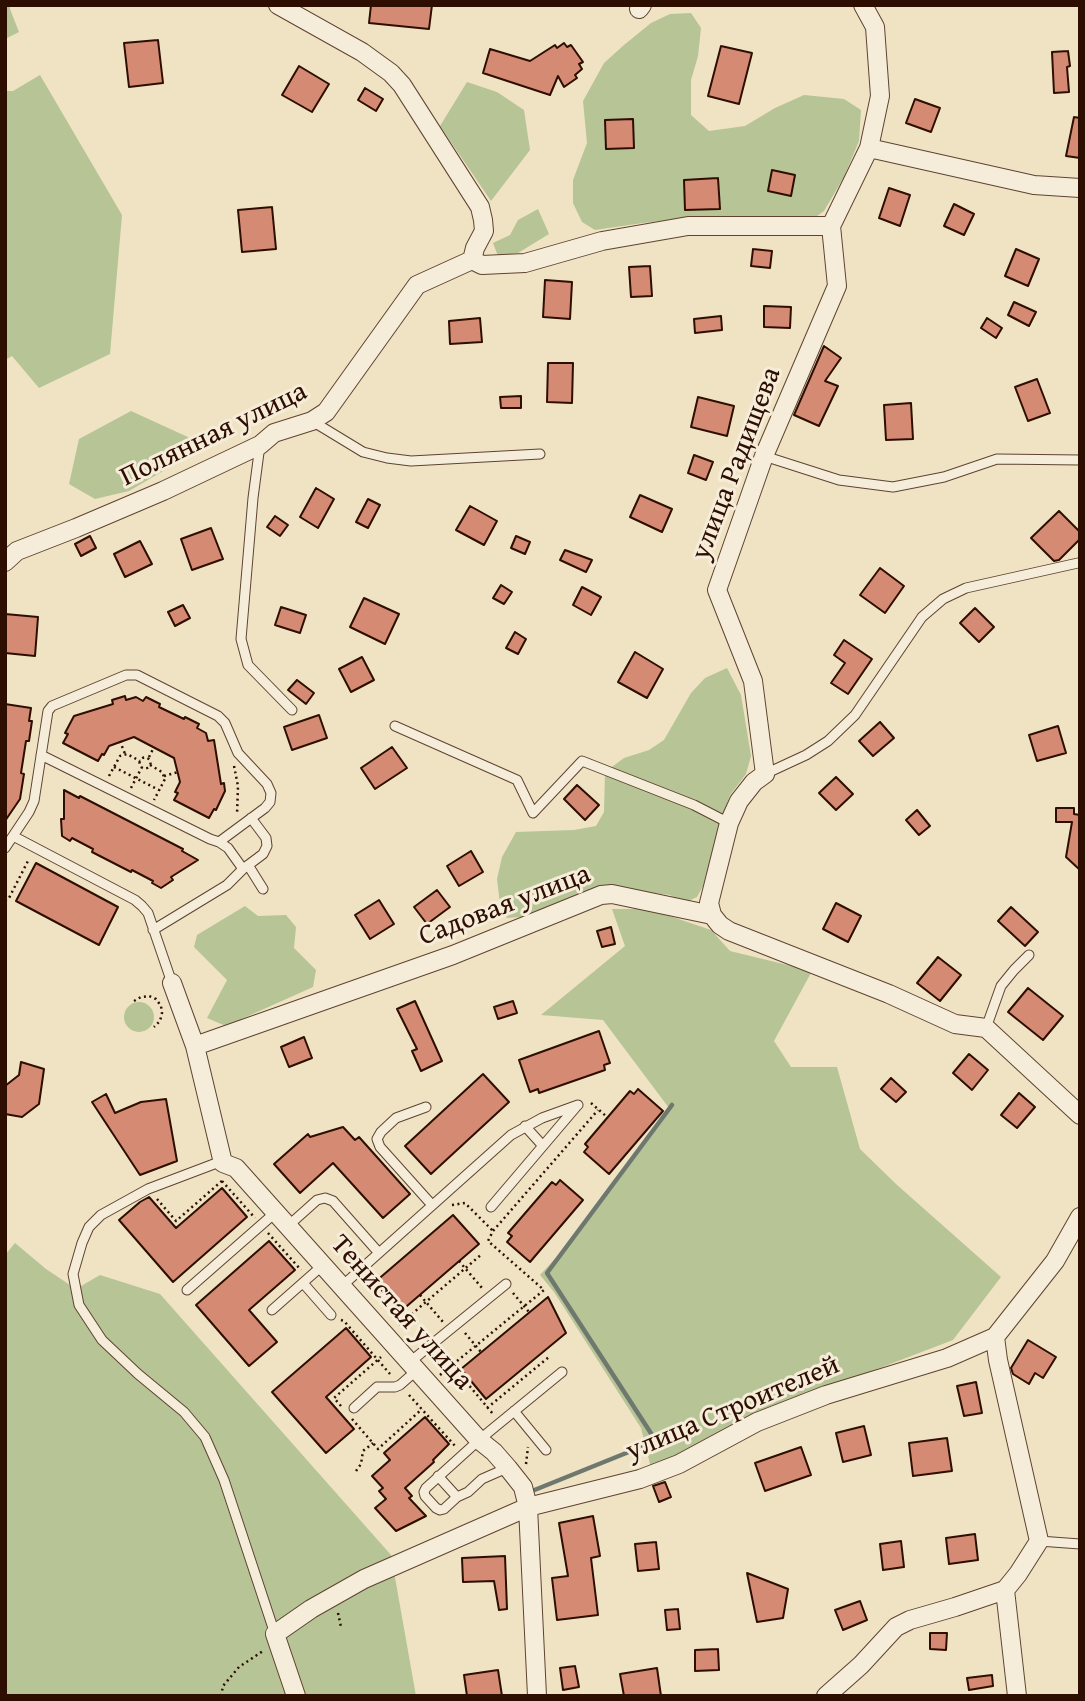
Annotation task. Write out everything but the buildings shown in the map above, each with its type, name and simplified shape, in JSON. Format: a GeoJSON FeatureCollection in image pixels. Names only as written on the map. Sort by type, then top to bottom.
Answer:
{"type":"FeatureCollection","features":[{"type":"Feature","properties":{"kind":"street"},"geometry":{"type":"LineString","coordinates":[[278,5],[362,52],[391,73],[402,85],[480,207],[484,230],[472,260],[482,265],[525,263],[602,241],[688,226],[831,226],[869,148],[880,96],[875,27],[863,5]]}},
{"type":"Feature","properties":{"kind":"street"},"geometry":{"type":"LineString","coordinates":[[869,148],[1034,185],[1080,188]]}},
{"type":"Feature","properties":{"kind":"street","name":"улица Радищева"},"geometry":{"type":"LineString","coordinates":[[765,774],[752,681],[718,590],[764,456],[837,286],[831,226]]}},
{"type":"Feature","properties":{"kind":"street","name":"Полянная улица"},"geometry":{"type":"LineString","coordinates":[[5,562],[16,551],[163,491],[260,445],[274,433],[312,421],[326,412],[417,285],[472,260]]}},
{"type":"Feature","properties":{"kind":"street"},"geometry":{"type":"LineString","coordinates":[[712,915],[709,902],[729,823],[739,801],[754,782],[765,774]]}},
{"type":"Feature","properties":{"kind":"street","name":"Садовая улица"},"geometry":{"type":"LineString","coordinates":[[195,1046],[453,955],[601,895],[612,894],[712,915],[730,932],[889,994],[955,1024],[986,1028]]}},
{"type":"Feature","properties":{"kind":"street"},"geometry":{"type":"LineString","coordinates":[[172,983],[195,1046],[230,1166]]}},
{"type":"Feature","properties":{"kind":"street"},"geometry":{"type":"LineString","coordinates":[[986,1028],[1080,1115]]}},
{"type":"Feature","properties":{"kind":"street","name":"Тенистая улица"},"geometry":{"type":"LineString","coordinates":[[230,1166],[288,1226],[523,1487],[528,1507],[537,1696]]}},
{"type":"Feature","properties":{"kind":"street"},"geometry":{"type":"LineString","coordinates":[[825,1696],[861,1665],[896,1627],[910,1620],[1005,1590],[1039,1541],[995,1337],[1055,1261],[1080,1217]]}},
{"type":"Feature","properties":{"kind":"street","name":"улица Строителей"},"geometry":{"type":"LineString","coordinates":[[275,1634],[311,1609],[364,1579],[528,1507],[640,1479],[679,1464],[757,1422],[826,1395],[947,1358],[995,1337]]}},
{"type":"Feature","properties":{"kind":"street"},"geometry":{"type":"LineString","coordinates":[[1005,1590],[1017,1696]]}},
{"type":"Feature","properties":{"kind":"street"},"geometry":{"type":"LineString","coordinates":[[275,1634],[296,1696]]}},
{"type":"Feature","properties":{"kind":"lane"},"geometry":{"type":"LineString","coordinates":[[312,421],[363,452],[387,458],[411,461],[540,454]]}},
{"type":"Feature","properties":{"kind":"lane"},"geometry":{"type":"LineString","coordinates":[[260,445],[241,639],[248,665],[292,710]]}},
{"type":"Feature","properties":{"kind":"lane"},"geometry":{"type":"LineString","coordinates":[[764,456],[839,480],[893,487],[944,477],[997,459],[1080,460]]}},
{"type":"Feature","properties":{"kind":"lane"},"geometry":{"type":"LineString","coordinates":[[765,774],[806,755],[828,741],[855,715],[922,617],[943,599],[966,588],[1078,563]]}},
{"type":"Feature","properties":{"kind":"lane"},"geometry":{"type":"LineString","coordinates":[[5,848],[34,801],[48,711],[52,706],[126,675],[137,675],[218,716],[225,723],[238,753],[267,784],[271,793],[270,802],[219,842]]}},
{"type":"Feature","properties":{"kind":"lane"},"geometry":{"type":"LineString","coordinates":[[395,726],[517,780],[533,813],[582,761],[729,823]]}},
{"type":"Feature","properties":{"kind":"lane"},"geometry":{"type":"LineString","coordinates":[[41,755],[219,842],[246,867],[263,889]]}},
{"type":"Feature","properties":{"kind":"lane"},"geometry":{"type":"LineString","coordinates":[[153,930],[228,885],[263,854],[267,846],[266,838],[251,818]]}},
{"type":"Feature","properties":{"kind":"lane"},"geometry":{"type":"LineString","coordinates":[[13,835],[135,900],[148,913],[172,983]]}},
{"type":"Feature","properties":{"kind":"lane"},"geometry":{"type":"LineString","coordinates":[[986,1028],[1001,986],[1029,955]]}},
{"type":"Feature","properties":{"kind":"lane"},"geometry":{"type":"LineString","coordinates":[[342,1286],[511,1135],[542,1118],[578,1105],[491,1207]]}},
{"type":"Feature","properties":{"kind":"lane"},"geometry":{"type":"LineString","coordinates":[[426,1107],[396,1118],[377,1139],[380,1147],[432,1205]]}},
{"type":"Feature","properties":{"kind":"lane"},"geometry":{"type":"LineString","coordinates":[[525,1126],[543,1146]]}},
{"type":"Feature","properties":{"kind":"lane"},"geometry":{"type":"LineString","coordinates":[[230,1166],[214,1164],[148,1189],[101,1214],[89,1227],[74,1274],[79,1305],[102,1340],[184,1412],[205,1437],[224,1480],[275,1634]]}},
{"type":"Feature","properties":{"kind":"lane"},"geometry":{"type":"LineString","coordinates":[[288,1226],[317,1200],[325,1198],[333,1201],[379,1253]]}},
{"type":"Feature","properties":{"kind":"lane"},"geometry":{"type":"LineString","coordinates":[[187,1290],[275,1212]]}},
{"type":"Feature","properties":{"kind":"lane"},"geometry":{"type":"LineString","coordinates":[[272,1310],[323,1265]]}},
{"type":"Feature","properties":{"kind":"lane"},"geometry":{"type":"LineString","coordinates":[[303,1283],[331,1315]]}},
{"type":"Feature","properties":{"kind":"lane"},"geometry":{"type":"LineString","coordinates":[[354,1408],[377,1387],[400,1385],[414,1366],[450,1330],[506,1284]]}},
{"type":"Feature","properties":{"kind":"lane"},"geometry":{"type":"LineString","coordinates":[[513,1473],[482,1479],[468,1492],[440,1510],[424,1492],[479,1440],[562,1372]]}},
{"type":"Feature","properties":{"kind":"lane"},"geometry":{"type":"LineString","coordinates":[[514,1411],[546,1450]]}},
{"type":"Feature","properties":{"kind":"lane"},"geometry":{"type":"LineString","coordinates":[[439,1476],[457,1497]]}},
{"type":"Feature","properties":{"kind":"lane"},"geometry":{"type":"LineString","coordinates":[[1039,1541],[1080,1544]]}},
{"type":"Feature","properties":{"kind":"path"},"geometry":{"type":"LineString","coordinates":[[121,741],[125,754]]}},
{"type":"Feature","properties":{"kind":"path"},"geometry":{"type":"LineString","coordinates":[[150,765],[148,758],[154,747]]}},
{"type":"Feature","properties":{"kind":"path"},"geometry":{"type":"LineString","coordinates":[[237,829],[238,786],[234,764],[238,753]]}},
{"type":"Feature","properties":{"kind":"path"},"geometry":{"type":"LineString","coordinates":[[104,786],[120,756],[125,754],[140,761],[142,767],[136,779]]}},
{"type":"Feature","properties":{"kind":"path"},"geometry":{"type":"LineString","coordinates":[[140,761],[148,758]]}},
{"type":"Feature","properties":{"kind":"path"},"geometry":{"type":"LineString","coordinates":[[142,767],[150,765]]}},
{"type":"Feature","properties":{"kind":"path"},"geometry":{"type":"LineString","coordinates":[[150,765],[162,772],[165,779],[150,809]]}},
{"type":"Feature","properties":{"kind":"path"},"geometry":{"type":"LineString","coordinates":[[114,766],[159,790]]}},
{"type":"Feature","properties":{"kind":"path"},"geometry":{"type":"LineString","coordinates":[[164,776],[177,772]]}},
{"type":"Feature","properties":{"kind":"path"},"geometry":{"type":"LineString","coordinates":[[5,901],[36,847]]}},
{"type":"Feature","properties":{"kind":"path"},"geometry":{"type":"LineString","coordinates":[[134,1000],[149,996],[156,999],[162,1013],[155,1027]]}},
{"type":"Feature","properties":{"kind":"path"},"geometry":{"type":"LineString","coordinates":[[430,1384],[544,1290],[488,1241],[493,1231],[598,1110]]}},
{"type":"Feature","properties":{"kind":"path"},"geometry":{"type":"LineString","coordinates":[[148,1189],[176,1221],[230,1166]]}},
{"type":"Feature","properties":{"kind":"path"},"geometry":{"type":"LineString","coordinates":[[449,1206],[465,1203],[493,1231]]}},
{"type":"Feature","properties":{"kind":"path"},"geometry":{"type":"LineString","coordinates":[[386,1336],[482,1254]]}},
{"type":"Feature","properties":{"kind":"path"},"geometry":{"type":"LineString","coordinates":[[459,1261],[490,1297]]}},
{"type":"Feature","properties":{"kind":"path"},"geometry":{"type":"LineString","coordinates":[[514,1293],[529,1312]]}},
{"type":"Feature","properties":{"kind":"path"},"geometry":{"type":"LineString","coordinates":[[420,1295],[450,1330]]}},
{"type":"Feature","properties":{"kind":"path"},"geometry":{"type":"LineString","coordinates":[[465,1334],[481,1352]]}},
{"type":"Feature","properties":{"kind":"path"},"geometry":{"type":"LineString","coordinates":[[487,1408],[549,1357]]}},
{"type":"Feature","properties":{"kind":"path"},"geometry":{"type":"LineString","coordinates":[[452,1366],[500,1423]]}},
{"type":"Feature","properties":{"kind":"path"},"geometry":{"type":"LineString","coordinates":[[513,1473],[525,1467],[530,1429]]}},
{"type":"Feature","properties":{"kind":"path"},"geometry":{"type":"LineString","coordinates":[[356,1471],[361,1464],[363,1451],[373,1443]]}},
{"type":"Feature","properties":{"kind":"path"},"geometry":{"type":"LineString","coordinates":[[221,1696],[223,1686],[239,1667],[267,1649],[275,1634]]}},
{"type":"Feature","properties":{"kind":"green space"},"geometry":{"type":"Polygon","coordinates":[[[5,5],[10,5],[19,32],[5,39],[5,5]]]}},
{"type":"Feature","properties":{"kind":"green space"},"geometry":{"type":"Polygon","coordinates":[[[691,13],[701,28],[698,56],[691,80],[691,115],[709,131],[745,126],[804,95],[844,99],[861,110],[859,141],[844,177],[824,211],[813,219],[698,217],[595,230],[582,222],[573,203],[573,180],[587,143],[583,101],[604,63],[651,23],[670,14],[691,13]]]}},
{"type":"Feature","properties":{"kind":"green space"},"geometry":{"type":"Polygon","coordinates":[[[40,75],[122,215],[110,354],[39,388],[12,356],[5,360],[5,91],[13,91],[40,75]]]}},
{"type":"Feature","properties":{"kind":"green space"},"geometry":{"type":"Polygon","coordinates":[[[467,82],[497,92],[524,110],[530,150],[491,201],[440,126],[467,82]]]}},
{"type":"Feature","properties":{"kind":"green space"},"geometry":{"type":"Polygon","coordinates":[[[538,209],[549,234],[518,253],[498,256],[493,243],[510,235],[518,220],[538,209]]]}},
{"type":"Feature","properties":{"kind":"green space"},"geometry":{"type":"Polygon","coordinates":[[[131,411],[190,438],[182,460],[129,491],[95,499],[69,484],[79,439],[131,411]]]}},
{"type":"Feature","properties":{"kind":"green space"},"geometry":{"type":"Polygon","coordinates":[[[727,668],[741,695],[751,756],[746,774],[730,795],[703,886],[697,897],[684,903],[670,895],[599,887],[521,917],[507,918],[501,912],[497,879],[502,857],[516,832],[574,830],[596,826],[604,812],[605,772],[624,758],[649,750],[664,740],[691,693],[705,678],[727,668]]]}},
{"type":"Feature","properties":{"kind":"green space"},"geometry":{"type":"Polygon","coordinates":[[[245,906],[258,916],[286,915],[296,927],[294,948],[316,970],[313,987],[226,1026],[207,1018],[227,980],[194,947],[197,935],[245,906]]]}},
{"type":"Feature","properties":{"kind":"green space"},"geometry":{"type":"Polygon","coordinates":[[[612,909],[649,909],[711,930],[730,951],[812,971],[774,1041],[791,1067],[837,1067],[860,1149],[1001,1277],[953,1340],[744,1420],[651,1468],[641,1428],[554,1292],[540,1275],[574,1238],[669,1108],[603,1020],[541,1015],[625,946],[612,909]]]}},
{"type":"Feature","properties":{"kind":"green space"},"geometry":{"type":"Polygon","coordinates":[[[139,1002],[150,1006],[154,1017],[150,1028],[139,1032],[128,1028],[124,1017],[128,1006],[139,1002]]]}},
{"type":"Feature","properties":{"kind":"green space"},"geometry":{"type":"Polygon","coordinates":[[[15,1243],[76,1289],[100,1275],[160,1294],[391,1555],[416,1696],[5,1696],[5,1255],[15,1243]]]}},
{"type":"Feature","properties":{"kind":"waterway"},"geometry":{"type":"LineString","coordinates":[[532,1491],[656,1441],[547,1273],[672,1105]]}}]}
